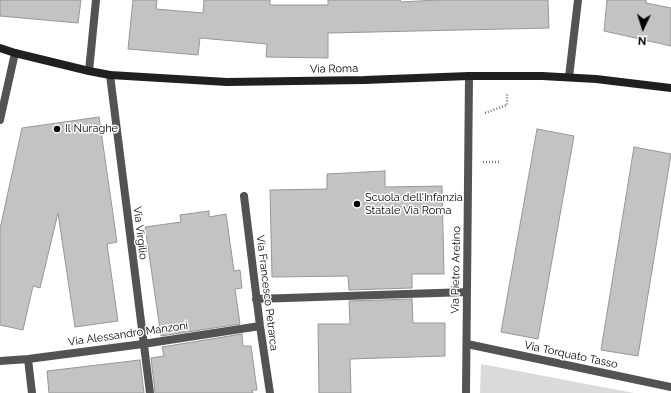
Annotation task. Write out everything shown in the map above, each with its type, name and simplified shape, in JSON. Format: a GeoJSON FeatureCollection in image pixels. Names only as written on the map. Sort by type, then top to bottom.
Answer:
{"type":"FeatureCollection","features":[{"type":"Feature","properties":{"kind":"main road","name":"Via Roma"},"geometry":{"type":"LineString","coordinates":[[0,48],[15,53],[110,75],[228,82],[364,80],[470,76],[569,77],[671,88]]}},
{"type":"Feature","properties":{"kind":"street"},"geometry":{"type":"LineString","coordinates":[[89,71],[96,0]]}},
{"type":"Feature","properties":{"kind":"street"},"geometry":{"type":"LineString","coordinates":[[569,77],[578,0]]}},
{"type":"Feature","properties":{"kind":"street"},"geometry":{"type":"LineString","coordinates":[[0,120],[15,53]]}},
{"type":"Feature","properties":{"kind":"street","name":"Via Virgilio"},"geometry":{"type":"LineString","coordinates":[[110,75],[150,393]]}},
{"type":"Feature","properties":{"kind":"street","name":"Via Pietro Aretino"},"geometry":{"type":"LineString","coordinates":[[466,393],[470,76]]}},
{"type":"Feature","properties":{"kind":"street","name":"Via Francesco Petrarca"},"geometry":{"type":"LineString","coordinates":[[244,196],[256,299],[270,393]]}},
{"type":"Feature","properties":{"kind":"street"},"geometry":{"type":"LineString","coordinates":[[256,299],[467,292]]}},
{"type":"Feature","properties":{"kind":"street","name":"Via Alessandro Manzoni"},"geometry":{"type":"LineString","coordinates":[[0,361],[28,359],[143,344],[260,326]]}},
{"type":"Feature","properties":{"kind":"street","name":"Via Torquato Tasso"},"geometry":{"type":"LineString","coordinates":[[467,344],[671,387]]}},
{"type":"Feature","properties":{"kind":"street"},"geometry":{"type":"LineString","coordinates":[[28,359],[32,393]]}},
{"type":"Feature","properties":{"kind":"path"},"geometry":{"type":"LineString","coordinates":[[480,115],[506,105],[507,76]]}},
{"type":"Feature","properties":{"kind":"path"},"geometry":{"type":"LineString","coordinates":[[481,162],[499,162]]}},
{"type":"Feature","properties":{"kind":"shaded area"},"geometry":{"type":"Polygon","coordinates":[[[481,364],[634,393],[480,393],[481,364]]]}},
{"type":"Feature","properties":{"kind":"building"},"geometry":{"type":"Polygon","coordinates":[[[0,0],[81,0],[78,23],[0,16],[0,0]]]}},
{"type":"Feature","properties":{"kind":"building"},"geometry":{"type":"Polygon","coordinates":[[[133,0],[157,0],[156,9],[203,13],[204,0],[270,0],[270,5],[328,5],[328,0],[400,0],[401,2],[438,0],[548,0],[549,28],[328,33],[328,58],[266,57],[267,44],[200,38],[198,55],[128,49],[133,0]]]}},
{"type":"Feature","properties":{"kind":"building"},"geometry":{"type":"Polygon","coordinates":[[[607,0],[646,0],[646,3],[671,8],[671,46],[604,31],[607,0]]]}},
{"type":"Feature","properties":{"kind":"building"},"geometry":{"type":"Polygon","coordinates":[[[99,117],[117,242],[107,244],[118,321],[75,327],[58,213],[40,288],[33,286],[23,330],[0,325],[0,229],[22,128],[99,117]]]}},
{"type":"Feature","properties":{"kind":"building"},"geometry":{"type":"Polygon","coordinates":[[[537,129],[574,136],[538,339],[501,332],[537,129]]]}},
{"type":"Feature","properties":{"kind":"building"},"geometry":{"type":"Polygon","coordinates":[[[634,147],[671,154],[638,356],[601,350],[634,147]]]}},
{"type":"Feature","properties":{"kind":"building"},"geometry":{"type":"Polygon","coordinates":[[[385,171],[385,187],[442,186],[444,274],[412,274],[412,288],[349,290],[348,276],[272,277],[270,190],[327,189],[327,174],[385,171]]]}},
{"type":"Feature","properties":{"kind":"building"},"geometry":{"type":"Polygon","coordinates":[[[209,211],[209,217],[226,214],[234,271],[240,270],[242,288],[235,289],[240,324],[161,336],[145,227],[181,222],[180,215],[209,211]]]}},
{"type":"Feature","properties":{"kind":"building"},"geometry":{"type":"Polygon","coordinates":[[[412,299],[413,323],[445,323],[445,356],[350,359],[351,393],[319,393],[318,324],[350,324],[349,301],[412,299]]]}},
{"type":"Feature","properties":{"kind":"building"},"geometry":{"type":"Polygon","coordinates":[[[242,334],[243,346],[251,346],[257,390],[252,390],[253,393],[155,393],[151,358],[164,356],[162,347],[242,334]]]}},
{"type":"Feature","properties":{"kind":"building"},"geometry":{"type":"Polygon","coordinates":[[[140,360],[144,393],[49,393],[47,371],[140,360]]]}},
{"type":"Feature","properties":{"kind":"place","name":"Il Nuraghe"},"geometry":{"type":"Point","coordinates":[57,129]}},
{"type":"Feature","properties":{"kind":"place","name":"Scuola dell'Infanzia Statale Via Roma"},"geometry":{"type":"Point","coordinates":[357,204]}}]}
